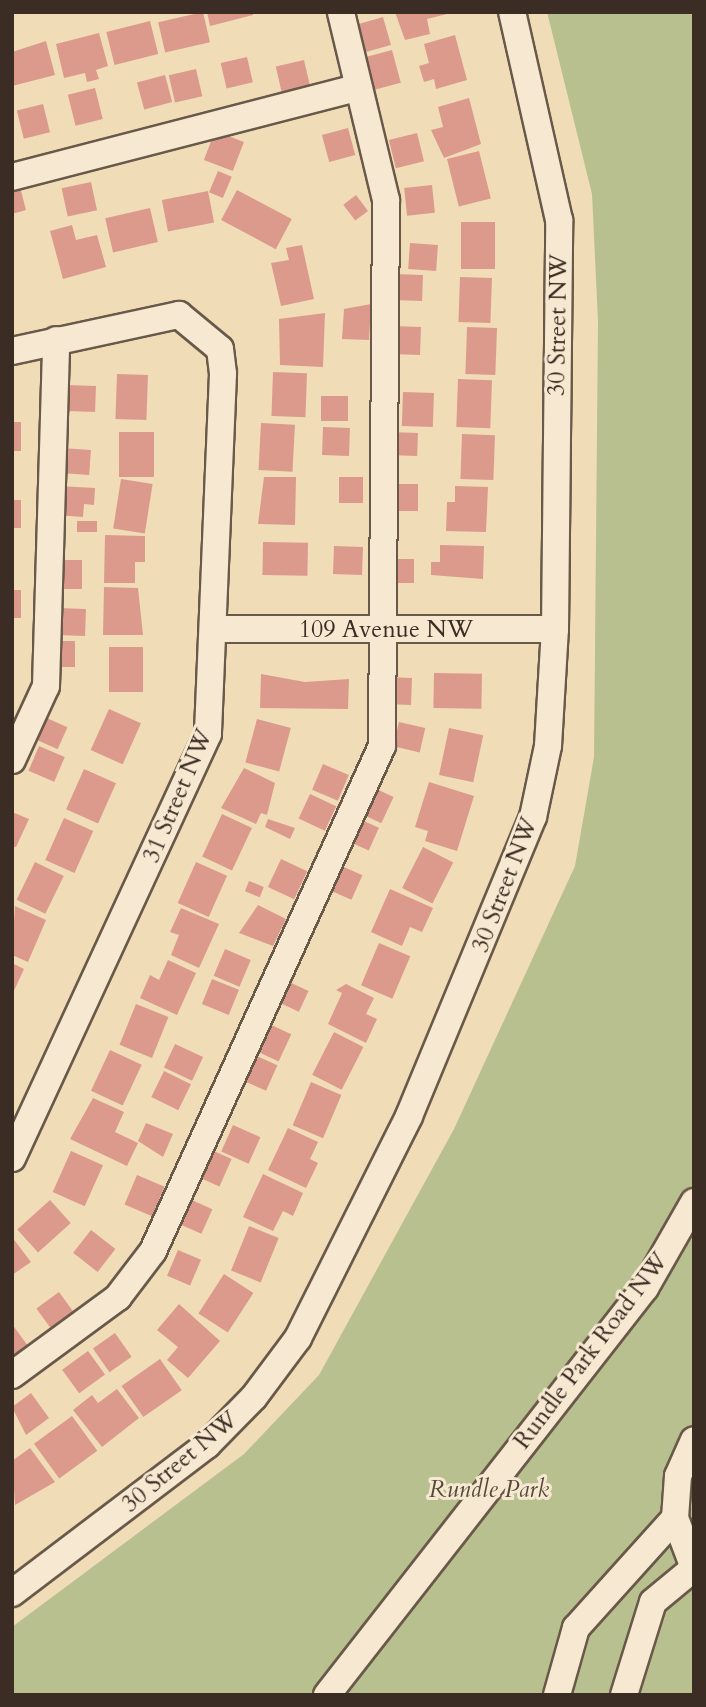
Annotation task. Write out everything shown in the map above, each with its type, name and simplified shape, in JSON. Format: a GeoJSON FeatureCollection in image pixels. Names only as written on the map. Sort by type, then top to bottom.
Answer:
{"type":"FeatureCollection","features":[{"type":"Feature","properties":{"kind":"street"},"geometry":{"type":"LineString","coordinates":[[12,1375],[118,1297],[153,1251],[382,746],[386,200],[341,12]]}},
{"type":"Feature","properties":{"kind":"street","name":"30 Street NW"},"geometry":{"type":"LineString","coordinates":[[12,1593],[207,1445],[254,1397],[311,1315],[409,1116],[533,817],[548,746],[555,629],[559,220],[512,12]]}},
{"type":"Feature","properties":{"kind":"street"},"geometry":{"type":"LineString","coordinates":[[12,177],[359,87]]}},
{"type":"Feature","properties":{"kind":"street","name":"31 Street NW"},"geometry":{"type":"LineString","coordinates":[[12,1158],[208,734],[217,629],[223,374],[220,349],[179,315],[56,340]]}},
{"type":"Feature","properties":{"kind":"street"},"geometry":{"type":"LineString","coordinates":[[12,351],[56,340],[46,686],[12,760]]}},
{"type":"Feature","properties":{"kind":"street","name":"109 Avenue NW"},"geometry":{"type":"LineString","coordinates":[[217,629],[384,633],[555,629]]}},
{"type":"Feature","properties":{"kind":"street","name":"Rundle Park Road NW"},"geometry":{"type":"LineString","coordinates":[[327,1695],[645,1288],[694,1202]]}},
{"type":"Feature","properties":{"kind":"street"},"geometry":{"type":"LineString","coordinates":[[624,1695],[653,1602],[694,1568],[675,1518],[678,1476],[694,1440]]}},
{"type":"Feature","properties":{"kind":"street"},"geometry":{"type":"LineString","coordinates":[[556,1695],[576,1628],[675,1518]]}},
{"type":"Feature","properties":{"kind":"green space","name":"Rundle Park"},"geometry":{"type":"Polygon","coordinates":[[[547,12],[694,12],[694,1695],[12,1695],[12,1627],[244,1454],[319,1375],[454,1129],[575,866],[594,757],[598,321],[592,194],[547,12]]]}},
{"type":"Feature","properties":{"kind":"building"},"geometry":{"type":"Polygon","coordinates":[[[203,12],[210,42],[165,53],[158,22],[203,12]]]}},
{"type":"Feature","properties":{"kind":"building"},"geometry":{"type":"Polygon","coordinates":[[[207,12],[253,12],[253,15],[210,26],[207,12]]]}},
{"type":"Feature","properties":{"kind":"building"},"geometry":{"type":"Polygon","coordinates":[[[395,12],[451,13],[427,19],[430,34],[405,40],[395,12]]]}},
{"type":"Feature","properties":{"kind":"building"},"geometry":{"type":"Polygon","coordinates":[[[383,17],[391,45],[364,53],[356,25],[383,17]]]}},
{"type":"Feature","properties":{"kind":"building"},"geometry":{"type":"Polygon","coordinates":[[[150,21],[158,54],[115,65],[106,32],[150,21]]]}},
{"type":"Feature","properties":{"kind":"building"},"geometry":{"type":"Polygon","coordinates":[[[99,33],[108,66],[96,70],[99,79],[87,82],[85,73],[64,78],[56,44],[99,33]]]}},
{"type":"Feature","properties":{"kind":"building"},"geometry":{"type":"Polygon","coordinates":[[[455,35],[467,80],[436,89],[434,79],[424,82],[419,66],[429,63],[424,44],[455,35]]]}},
{"type":"Feature","properties":{"kind":"building"},"geometry":{"type":"Polygon","coordinates":[[[46,41],[55,75],[12,86],[12,52],[46,41]]]}},
{"type":"Feature","properties":{"kind":"building"},"geometry":{"type":"Polygon","coordinates":[[[392,50],[401,83],[373,90],[364,58],[392,50]]]}},
{"type":"Feature","properties":{"kind":"building"},"geometry":{"type":"Polygon","coordinates":[[[247,57],[253,82],[227,88],[221,63],[247,57]]]}},
{"type":"Feature","properties":{"kind":"building"},"geometry":{"type":"Polygon","coordinates":[[[304,60],[310,85],[282,92],[276,67],[304,60]]]}},
{"type":"Feature","properties":{"kind":"building"},"geometry":{"type":"Polygon","coordinates":[[[196,69],[202,96],[175,103],[169,75],[196,69]]]}},
{"type":"Feature","properties":{"kind":"building"},"geometry":{"type":"Polygon","coordinates":[[[165,75],[172,102],[144,110],[137,83],[165,75]]]}},
{"type":"Feature","properties":{"kind":"building"},"geometry":{"type":"Polygon","coordinates":[[[95,88],[103,119],[76,126],[68,95],[95,88]]]}},
{"type":"Feature","properties":{"kind":"building"},"geometry":{"type":"Polygon","coordinates":[[[469,98],[481,144],[444,158],[431,130],[443,127],[438,107],[469,98]]]}},
{"type":"Feature","properties":{"kind":"building"},"geometry":{"type":"Polygon","coordinates":[[[43,104],[50,132],[24,139],[17,111],[43,104]]]}},
{"type":"Feature","properties":{"kind":"building"},"geometry":{"type":"Polygon","coordinates":[[[348,128],[355,155],[329,162],[322,135],[348,128]]]}},
{"type":"Feature","properties":{"kind":"building"},"geometry":{"type":"Polygon","coordinates":[[[215,131],[244,142],[233,171],[204,160],[215,131]]]}},
{"type":"Feature","properties":{"kind":"building"},"geometry":{"type":"Polygon","coordinates":[[[417,133],[424,161],[396,168],[389,140],[417,133]]]}},
{"type":"Feature","properties":{"kind":"building"},"geometry":{"type":"Polygon","coordinates":[[[479,151],[491,199],[459,207],[447,159],[479,151]]]}},
{"type":"Feature","properties":{"kind":"building"},"geometry":{"type":"Polygon","coordinates":[[[218,171],[232,177],[223,198],[209,192],[218,171]]]}},
{"type":"Feature","properties":{"kind":"building"},"geometry":{"type":"Polygon","coordinates":[[[91,182],[97,210],[68,217],[62,188],[91,182]]]}},
{"type":"Feature","properties":{"kind":"building"},"geometry":{"type":"Polygon","coordinates":[[[19,183],[26,210],[12,214],[12,184],[19,183]]]}},
{"type":"Feature","properties":{"kind":"building"},"geometry":{"type":"Polygon","coordinates":[[[432,185],[435,213],[407,216],[404,188],[432,185]]]}},
{"type":"Feature","properties":{"kind":"building"},"geometry":{"type":"Polygon","coordinates":[[[237,190],[292,219],[276,249],[221,220],[237,190]]]}},
{"type":"Feature","properties":{"kind":"building"},"geometry":{"type":"Polygon","coordinates":[[[208,191],[214,222],[168,231],[162,200],[208,191]]]}},
{"type":"Feature","properties":{"kind":"building"},"geometry":{"type":"Polygon","coordinates":[[[356,195],[368,211],[355,221],[343,205],[356,195]]]}},
{"type":"Feature","properties":{"kind":"building"},"geometry":{"type":"Polygon","coordinates":[[[150,208],[158,242],[113,252],[105,218],[150,208]]]}},
{"type":"Feature","properties":{"kind":"building"},"geometry":{"type":"Polygon","coordinates":[[[461,222],[495,222],[495,269],[461,269],[461,222]]]}},
{"type":"Feature","properties":{"kind":"building"},"geometry":{"type":"Polygon","coordinates":[[[72,225],[76,240],[97,235],[106,267],[63,279],[50,231],[72,225]]]}},
{"type":"Feature","properties":{"kind":"building"},"geometry":{"type":"Polygon","coordinates":[[[410,243],[438,245],[436,271],[408,269],[410,243]]]}},
{"type":"Feature","properties":{"kind":"building"},"geometry":{"type":"Polygon","coordinates":[[[302,245],[314,299],[281,306],[271,263],[289,260],[286,248],[302,245]]]}},
{"type":"Feature","properties":{"kind":"building"},"geometry":{"type":"Polygon","coordinates":[[[394,274],[423,275],[422,301],[393,300],[394,274]]]}},
{"type":"Feature","properties":{"kind":"building"},"geometry":{"type":"Polygon","coordinates":[[[460,277],[492,278],[490,323],[458,322],[460,277]]]}},
{"type":"Feature","properties":{"kind":"building"},"geometry":{"type":"Polygon","coordinates":[[[371,304],[369,340],[342,339],[344,309],[371,304]]]}},
{"type":"Feature","properties":{"kind":"building"},"geometry":{"type":"Polygon","coordinates":[[[325,313],[323,367],[280,365],[279,319],[325,313]]]}},
{"type":"Feature","properties":{"kind":"building"},"geometry":{"type":"Polygon","coordinates":[[[392,326],[421,327],[420,355],[391,354],[392,326]]]}},
{"type":"Feature","properties":{"kind":"building"},"geometry":{"type":"Polygon","coordinates":[[[467,327],[497,328],[495,375],[465,374],[467,327]]]}},
{"type":"Feature","properties":{"kind":"building"},"geometry":{"type":"Polygon","coordinates":[[[273,372],[307,373],[305,417],[271,416],[273,372]]]}},
{"type":"Feature","properties":{"kind":"building"},"geometry":{"type":"Polygon","coordinates":[[[117,374],[148,375],[146,420],[115,419],[117,374]]]}},
{"type":"Feature","properties":{"kind":"building"},"geometry":{"type":"Polygon","coordinates":[[[458,379],[492,380],[490,428],[456,427],[458,379]]]}},
{"type":"Feature","properties":{"kind":"building"},"geometry":{"type":"Polygon","coordinates":[[[68,385],[96,386],[95,412],[67,411],[68,385]]]}},
{"type":"Feature","properties":{"kind":"building"},"geometry":{"type":"Polygon","coordinates":[[[403,392],[434,393],[433,427],[402,426],[403,392]]]}},
{"type":"Feature","properties":{"kind":"building"},"geometry":{"type":"Polygon","coordinates":[[[321,396],[348,396],[348,421],[321,421],[321,396]]]}},
{"type":"Feature","properties":{"kind":"building"},"geometry":{"type":"Polygon","coordinates":[[[12,422],[21,422],[21,451],[12,451],[12,422]]]}},
{"type":"Feature","properties":{"kind":"building"},"geometry":{"type":"Polygon","coordinates":[[[261,423],[295,425],[292,472],[259,470],[261,423]]]}},
{"type":"Feature","properties":{"kind":"building"},"geometry":{"type":"Polygon","coordinates":[[[323,427],[350,428],[349,456],[322,455],[323,427]]]}},
{"type":"Feature","properties":{"kind":"building"},"geometry":{"type":"Polygon","coordinates":[[[119,432],[154,432],[154,477],[119,477],[119,432]]]}},
{"type":"Feature","properties":{"kind":"building"},"geometry":{"type":"Polygon","coordinates":[[[389,432],[418,433],[417,456],[388,455],[389,432]]]}},
{"type":"Feature","properties":{"kind":"building"},"geometry":{"type":"Polygon","coordinates":[[[462,434],[495,435],[493,480],[460,479],[462,434]]]}},
{"type":"Feature","properties":{"kind":"building"},"geometry":{"type":"Polygon","coordinates":[[[62,448],[91,450],[89,475],[60,473],[62,448]]]}},
{"type":"Feature","properties":{"kind":"building"},"geometry":{"type":"Polygon","coordinates":[[[264,477],[296,477],[295,525],[258,524],[264,477]]]}},
{"type":"Feature","properties":{"kind":"building"},"geometry":{"type":"Polygon","coordinates":[[[339,477],[363,477],[363,503],[339,503],[339,477]]]}},
{"type":"Feature","properties":{"kind":"building"},"geometry":{"type":"Polygon","coordinates":[[[121,479],[153,484],[145,533],[113,528],[121,479]]]}},
{"type":"Feature","properties":{"kind":"building"},"geometry":{"type":"Polygon","coordinates":[[[390,484],[418,484],[418,511],[390,511],[390,484]]]}},
{"type":"Feature","properties":{"kind":"building"},"geometry":{"type":"Polygon","coordinates":[[[58,486],[95,488],[94,505],[84,504],[83,517],[57,515],[58,486]]]}},
{"type":"Feature","properties":{"kind":"building"},"geometry":{"type":"Polygon","coordinates":[[[455,486],[488,487],[486,532],[446,531],[447,502],[455,502],[455,486]]]}},
{"type":"Feature","properties":{"kind":"building"},"geometry":{"type":"Polygon","coordinates":[[[12,500],[21,500],[21,528],[12,528],[12,500]]]}},
{"type":"Feature","properties":{"kind":"building"},"geometry":{"type":"Polygon","coordinates":[[[77,521],[97,521],[97,532],[77,532],[77,521]]]}},
{"type":"Feature","properties":{"kind":"building"},"geometry":{"type":"Polygon","coordinates":[[[105,535],[145,536],[145,562],[135,562],[135,583],[104,583],[105,535]]]}},
{"type":"Feature","properties":{"kind":"building"},"geometry":{"type":"Polygon","coordinates":[[[263,542],[308,543],[307,576],[262,575],[263,542]]]}},
{"type":"Feature","properties":{"kind":"building"},"geometry":{"type":"Polygon","coordinates":[[[440,545],[484,546],[483,579],[431,575],[431,562],[440,562],[440,545]]]}},
{"type":"Feature","properties":{"kind":"building"},"geometry":{"type":"Polygon","coordinates":[[[334,546],[363,547],[362,575],[333,574],[334,546]]]}},
{"type":"Feature","properties":{"kind":"building"},"geometry":{"type":"Polygon","coordinates":[[[387,559],[414,559],[414,583],[387,583],[387,559]]]}},
{"type":"Feature","properties":{"kind":"building"},"geometry":{"type":"Polygon","coordinates":[[[56,560],[82,560],[82,589],[56,589],[56,560]]]}},
{"type":"Feature","properties":{"kind":"building"},"geometry":{"type":"Polygon","coordinates":[[[104,587],[138,588],[143,635],[103,635],[104,587]]]}},
{"type":"Feature","properties":{"kind":"building"},"geometry":{"type":"Polygon","coordinates":[[[12,590],[21,590],[21,618],[12,618],[12,590]]]}},
{"type":"Feature","properties":{"kind":"building"},"geometry":{"type":"Polygon","coordinates":[[[58,608],[86,609],[85,636],[57,635],[58,608]]]}},
{"type":"Feature","properties":{"kind":"building"},"geometry":{"type":"Polygon","coordinates":[[[54,641],[75,641],[75,667],[54,667],[54,641]]]}},
{"type":"Feature","properties":{"kind":"building"},"geometry":{"type":"Polygon","coordinates":[[[109,647],[143,647],[143,692],[109,692],[109,647]]]}},
{"type":"Feature","properties":{"kind":"building"},"geometry":{"type":"Polygon","coordinates":[[[434,673],[482,674],[481,709],[433,708],[434,673]]]}},
{"type":"Feature","properties":{"kind":"building"},"geometry":{"type":"Polygon","coordinates":[[[261,674],[305,682],[349,679],[348,709],[260,708],[261,674]]]}},
{"type":"Feature","properties":{"kind":"building"},"geometry":{"type":"Polygon","coordinates":[[[386,677],[412,678],[411,705],[385,704],[386,677]]]}},
{"type":"Feature","properties":{"kind":"building"},"geometry":{"type":"Polygon","coordinates":[[[109,709],[141,723],[123,764],[91,750],[109,709]]]}},
{"type":"Feature","properties":{"kind":"building"},"geometry":{"type":"Polygon","coordinates":[[[40,715],[67,727],[58,749],[30,737],[40,715]]]}},
{"type":"Feature","properties":{"kind":"building"},"geometry":{"type":"Polygon","coordinates":[[[257,719],[291,728],[279,772],[245,762],[257,719]]]}},
{"type":"Feature","properties":{"kind":"building"},"geometry":{"type":"Polygon","coordinates":[[[399,722],[425,728],[420,752],[393,746],[399,722]]]}},
{"type":"Feature","properties":{"kind":"building"},"geometry":{"type":"Polygon","coordinates":[[[449,728],[483,735],[473,782],[439,775],[449,728]]]}},
{"type":"Feature","properties":{"kind":"building"},"geometry":{"type":"Polygon","coordinates":[[[39,746],[65,757],[54,782],[28,771],[39,746]]]}},
{"type":"Feature","properties":{"kind":"building"},"geometry":{"type":"Polygon","coordinates":[[[323,764],[349,775],[338,801],[312,790],[323,764]]]}},
{"type":"Feature","properties":{"kind":"building"},"geometry":{"type":"Polygon","coordinates":[[[244,768],[275,783],[267,815],[261,813],[256,824],[221,808],[244,768]]]}},
{"type":"Feature","properties":{"kind":"building"},"geometry":{"type":"Polygon","coordinates":[[[84,769],[116,783],[98,823],[66,809],[84,769]]]}},
{"type":"Feature","properties":{"kind":"building"},"geometry":{"type":"Polygon","coordinates":[[[429,782],[474,796],[457,851],[425,841],[428,831],[415,827],[429,782]]]}},
{"type":"Feature","properties":{"kind":"building"},"geometry":{"type":"Polygon","coordinates":[[[370,786],[394,797],[381,823],[358,812],[370,786]]]}},
{"type":"Feature","properties":{"kind":"building"},"geometry":{"type":"Polygon","coordinates":[[[310,794],[336,806],[325,831],[299,818],[310,794]]]}},
{"type":"Feature","properties":{"kind":"building"},"geometry":{"type":"Polygon","coordinates":[[[12,812],[29,819],[16,847],[12,846],[12,812]]]}},
{"type":"Feature","properties":{"kind":"building"},"geometry":{"type":"Polygon","coordinates":[[[222,814],[252,828],[232,871],[202,857],[222,814]]]}},
{"type":"Feature","properties":{"kind":"building"},"geometry":{"type":"Polygon","coordinates":[[[64,818],[93,831],[75,873],[45,860],[64,818]]]}},
{"type":"Feature","properties":{"kind":"building"},"geometry":{"type":"Polygon","coordinates":[[[357,818],[379,828],[369,851],[347,841],[357,818]]]}},
{"type":"Feature","properties":{"kind":"building"},"geometry":{"type":"Polygon","coordinates":[[[268,819],[295,828],[290,839],[265,827],[268,819]]]}},
{"type":"Feature","properties":{"kind":"building"},"geometry":{"type":"Polygon","coordinates":[[[423,847],[453,862],[432,903],[402,888],[423,847]]]}},
{"type":"Feature","properties":{"kind":"building"},"geometry":{"type":"Polygon","coordinates":[[[281,859],[307,871],[294,899],[268,887],[281,859]]]}},
{"type":"Feature","properties":{"kind":"building"},"geometry":{"type":"Polygon","coordinates":[[[35,862],[64,876],[45,914],[17,900],[35,862]]]}},
{"type":"Feature","properties":{"kind":"building"},"geometry":{"type":"Polygon","coordinates":[[[196,862],[227,876],[209,917],[178,903],[196,862]]]}},
{"type":"Feature","properties":{"kind":"building"},"geometry":{"type":"Polygon","coordinates":[[[335,863],[362,875],[351,900],[324,888],[335,863]]]}},
{"type":"Feature","properties":{"kind":"building"},"geometry":{"type":"Polygon","coordinates":[[[249,881],[264,887],[260,897],[245,891],[249,881]]]}},
{"type":"Feature","properties":{"kind":"building"},"geometry":{"type":"Polygon","coordinates":[[[390,889],[433,908],[422,932],[410,927],[402,946],[371,932],[390,889]]]}},
{"type":"Feature","properties":{"kind":"building"},"geometry":{"type":"Polygon","coordinates":[[[258,905],[286,919],[273,946],[239,933],[258,905]]]}},
{"type":"Feature","properties":{"kind":"building"},"geometry":{"type":"Polygon","coordinates":[[[15,906],[46,920],[28,962],[12,955],[15,906]]]}},
{"type":"Feature","properties":{"kind":"building"},"geometry":{"type":"Polygon","coordinates":[[[181,908],[219,924],[199,968],[171,955],[179,935],[170,932],[181,908]]]}},
{"type":"Feature","properties":{"kind":"building"},"geometry":{"type":"Polygon","coordinates":[[[379,943],[410,956],[392,999],[361,985],[379,943]]]}},
{"type":"Feature","properties":{"kind":"building"},"geometry":{"type":"Polygon","coordinates":[[[225,949],[251,960],[239,987],[214,976],[225,949]]]}},
{"type":"Feature","properties":{"kind":"building"},"geometry":{"type":"Polygon","coordinates":[[[168,960],[196,973],[177,1015],[140,998],[150,975],[159,980],[168,960]]]}},
{"type":"Feature","properties":{"kind":"building"},"geometry":{"type":"Polygon","coordinates":[[[12,963],[24,969],[12,995],[12,963]]]}},
{"type":"Feature","properties":{"kind":"building"},"geometry":{"type":"Polygon","coordinates":[[[212,979],[239,990],[229,1015],[202,1004],[212,979]]]}},
{"type":"Feature","properties":{"kind":"building"},"geometry":{"type":"Polygon","coordinates":[[[285,980],[309,991],[299,1012],[275,1001],[285,980]]]}},
{"type":"Feature","properties":{"kind":"building"},"geometry":{"type":"Polygon","coordinates":[[[346,984],[374,998],[366,1014],[377,1019],[366,1043],[328,1024],[342,993],[336,990],[346,984]]]}},
{"type":"Feature","properties":{"kind":"building"},"geometry":{"type":"Polygon","coordinates":[[[136,1004],[168,1017],[152,1058],[120,1045],[136,1004]]]}},
{"type":"Feature","properties":{"kind":"building"},"geometry":{"type":"Polygon","coordinates":[[[265,1022],[291,1034],[279,1061],[252,1049],[265,1022]]]}},
{"type":"Feature","properties":{"kind":"building"},"geometry":{"type":"Polygon","coordinates":[[[334,1032],[363,1047],[342,1090],[312,1075],[334,1032]]]}},
{"type":"Feature","properties":{"kind":"building"},"geometry":{"type":"Polygon","coordinates":[[[175,1044],[203,1057],[192,1081],[164,1068],[175,1044]]]}},
{"type":"Feature","properties":{"kind":"building"},"geometry":{"type":"Polygon","coordinates":[[[110,1050],[142,1065],[123,1106],[91,1091],[110,1050]]]}},
{"type":"Feature","properties":{"kind":"building"},"geometry":{"type":"Polygon","coordinates":[[[250,1053],[277,1065],[266,1091],[239,1079],[250,1053]]]}},
{"type":"Feature","properties":{"kind":"building"},"geometry":{"type":"Polygon","coordinates":[[[164,1071],[191,1084],[178,1110],[151,1097],[164,1071]]]}},
{"type":"Feature","properties":{"kind":"building"},"geometry":{"type":"Polygon","coordinates":[[[311,1082],[341,1095],[323,1138],[293,1125],[311,1082]]]}},
{"type":"Feature","properties":{"kind":"building"},"geometry":{"type":"Polygon","coordinates":[[[93,1098],[124,1112],[115,1132],[138,1143],[127,1166],[70,1139],[93,1098]]]}},
{"type":"Feature","properties":{"kind":"building"},"geometry":{"type":"Polygon","coordinates":[[[146,1123],[173,1134],[163,1157],[138,1141],[146,1123]]]}},
{"type":"Feature","properties":{"kind":"building"},"geometry":{"type":"Polygon","coordinates":[[[233,1125],[260,1137],[249,1164],[221,1151],[233,1125]]]}},
{"type":"Feature","properties":{"kind":"building"},"geometry":{"type":"Polygon","coordinates":[[[288,1128],[318,1142],[310,1159],[318,1163],[306,1188],[268,1170],[288,1128]]]}},
{"type":"Feature","properties":{"kind":"building"},"geometry":{"type":"Polygon","coordinates":[[[207,1148],[232,1159],[219,1186],[195,1175],[207,1148]]]}},
{"type":"Feature","properties":{"kind":"building"},"geometry":{"type":"Polygon","coordinates":[[[71,1151],[103,1165],[85,1206],[53,1192],[71,1151]]]}},
{"type":"Feature","properties":{"kind":"building"},"geometry":{"type":"Polygon","coordinates":[[[263,1174],[303,1193],[293,1216],[283,1211],[273,1231],[243,1217],[263,1174]]]}},
{"type":"Feature","properties":{"kind":"building"},"geometry":{"type":"Polygon","coordinates":[[[137,1175],[165,1187],[152,1216],[124,1204],[137,1175]]]}},
{"type":"Feature","properties":{"kind":"building"},"geometry":{"type":"Polygon","coordinates":[[[185,1197],[212,1209],[201,1234],[174,1222],[185,1197]]]}},
{"type":"Feature","properties":{"kind":"building"},"geometry":{"type":"Polygon","coordinates":[[[50,1200],[71,1223],[38,1252],[17,1229],[50,1200]]]}},
{"type":"Feature","properties":{"kind":"building"},"geometry":{"type":"Polygon","coordinates":[[[249,1226],[279,1238],[261,1282],[231,1271],[249,1226]]]}},
{"type":"Feature","properties":{"kind":"building"},"geometry":{"type":"Polygon","coordinates":[[[91,1230],[115,1249],[98,1272],[73,1253],[91,1230]]]}},
{"type":"Feature","properties":{"kind":"building"},"geometry":{"type":"Polygon","coordinates":[[[12,1237],[31,1262],[12,1275],[12,1237]]]}},
{"type":"Feature","properties":{"kind":"building"},"geometry":{"type":"Polygon","coordinates":[[[178,1250],[201,1260],[190,1286],[167,1276],[178,1250]]]}},
{"type":"Feature","properties":{"kind":"building"},"geometry":{"type":"Polygon","coordinates":[[[224,1274],[253,1293],[228,1332],[198,1313],[224,1274]]]}},
{"type":"Feature","properties":{"kind":"building"},"geometry":{"type":"Polygon","coordinates":[[[59,1292],[74,1313],[52,1329],[36,1308],[59,1292]]]}},
{"type":"Feature","properties":{"kind":"building"},"geometry":{"type":"Polygon","coordinates":[[[179,1304],[220,1341],[188,1378],[167,1360],[178,1347],[157,1330],[179,1304]]]}},
{"type":"Feature","properties":{"kind":"building"},"geometry":{"type":"Polygon","coordinates":[[[12,1324],[28,1346],[12,1358],[12,1324]]]}},
{"type":"Feature","properties":{"kind":"building"},"geometry":{"type":"Polygon","coordinates":[[[115,1333],[132,1357],[110,1372],[93,1348],[115,1333]]]}},
{"type":"Feature","properties":{"kind":"building"},"geometry":{"type":"Polygon","coordinates":[[[88,1351],[105,1374],[79,1393],[62,1370],[88,1351]]]}},
{"type":"Feature","properties":{"kind":"building"},"geometry":{"type":"Polygon","coordinates":[[[160,1359],[182,1390],[143,1417],[121,1386],[160,1359]]]}},
{"type":"Feature","properties":{"kind":"building"},"geometry":{"type":"Polygon","coordinates":[[[117,1389],[139,1418],[102,1447],[73,1410],[92,1395],[98,1403],[117,1389]]]}},
{"type":"Feature","properties":{"kind":"building"},"geometry":{"type":"Polygon","coordinates":[[[31,1393],[49,1418],[26,1435],[12,1407],[31,1393]]]}},
{"type":"Feature","properties":{"kind":"building"},"geometry":{"type":"Polygon","coordinates":[[[72,1416],[97,1451],[59,1478],[34,1444],[72,1416]]]}},
{"type":"Feature","properties":{"kind":"building"},"geometry":{"type":"Polygon","coordinates":[[[30,1448],[55,1482],[15,1505],[12,1461],[30,1448]]]}}]}
